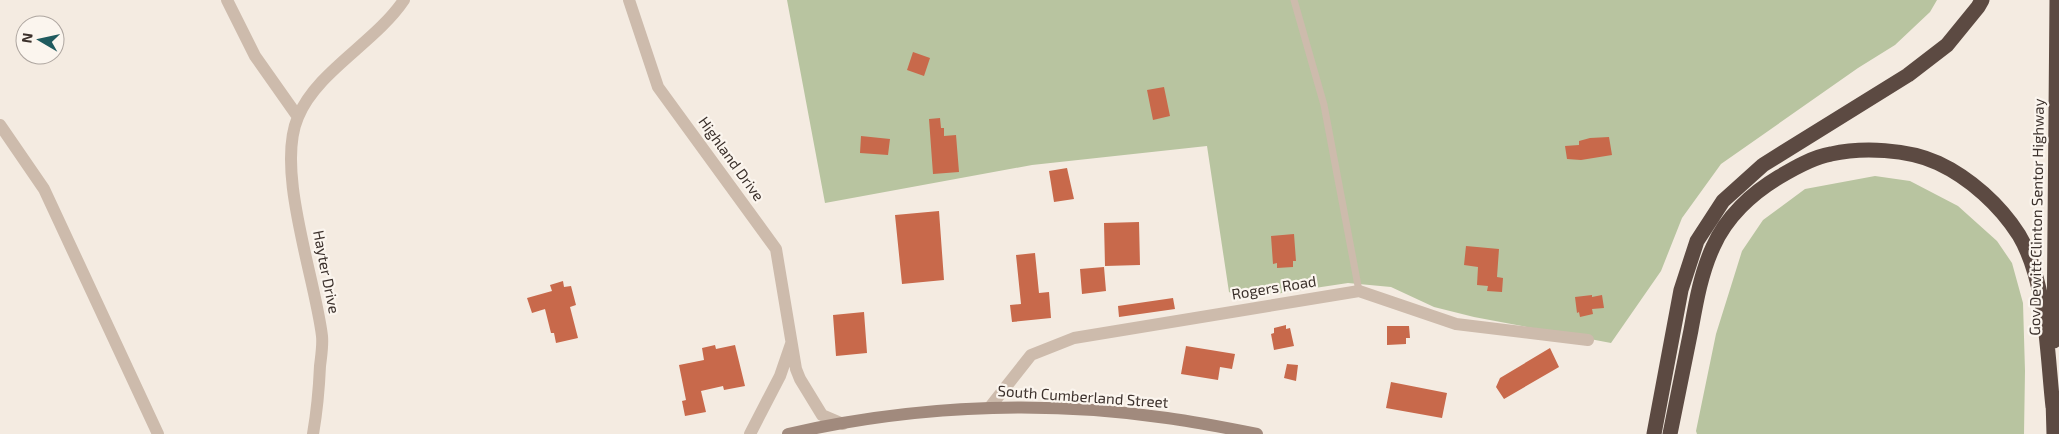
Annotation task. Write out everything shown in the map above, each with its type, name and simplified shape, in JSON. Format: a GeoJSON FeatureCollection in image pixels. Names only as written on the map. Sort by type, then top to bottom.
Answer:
{"type":"FeatureCollection","features":[{"type":"Feature","properties":{"kind":"highway"},"geometry":{"type":"LineString","coordinates":[[1654,434],[1681,290],[1697,241],[1723,201],[1763,165],[1908,75],[1947,45],[1982,0]]}},
{"type":"Feature","properties":{"kind":"highway","name":"Gov Dewitt Clinton Sentor Highway"},"geometry":{"type":"LineString","coordinates":[[2054,434],[2057,0]]}},
{"type":"Feature","properties":{"kind":"highway"},"geometry":{"type":"LineString","coordinates":[[1671,432],[1700,286],[1713,246],[1736,210],[1762,187],[1793,168],[1829,154],[1867,149],[1900,153],[1937,163],[1972,184],[2001,211],[2019,235],[2032,263],[2042,307],[2053,407]]}},
{"type":"Feature","properties":{"kind":"main road","name":"South Cumberland Street"},"geometry":{"type":"LineString","coordinates":[[788,434],[890,415],[990,407],[1130,413],[1168,418],[1224,431],[1257,434]]}},
{"type":"Feature","properties":{"kind":"street"},"geometry":{"type":"LineString","coordinates":[[227,0],[255,56],[298,117]]}},
{"type":"Feature","properties":{"kind":"street","name":"Hayter Drive"},"geometry":{"type":"LineString","coordinates":[[313,434],[317,411],[322,338],[294,196],[290,148],[298,117],[314,89],[378,32],[404,0]]}},
{"type":"Feature","properties":{"kind":"street","name":"Highland Drive"},"geometry":{"type":"LineString","coordinates":[[628,0],[658,87],[776,249],[791,342],[800,379],[817,408],[828,418],[843,424]]}},
{"type":"Feature","properties":{"kind":"street"},"geometry":{"type":"LineString","coordinates":[[0,125],[44,189],[158,434]]}},
{"type":"Feature","properties":{"kind":"street","name":"Rogers Road"},"geometry":{"type":"LineString","coordinates":[[990,407],[1031,355],[1074,338],[1359,291],[1456,324],[1588,340]]}},
{"type":"Feature","properties":{"kind":"street"},"geometry":{"type":"LineString","coordinates":[[750,434],[780,376],[791,342]]}},
{"type":"Feature","properties":{"kind":"lane"},"geometry":{"type":"LineString","coordinates":[[1294,0],[1324,104],[1359,291]]}},
{"type":"Feature","properties":{"kind":"green space"},"geometry":{"type":"Polygon","coordinates":[[[787,0],[1937,0],[1930,12],[1895,45],[1858,68],[1721,164],[1682,218],[1661,271],[1611,343],[1474,317],[1434,307],[1391,287],[1348,283],[1242,299],[1229,292],[1207,146],[1032,165],[825,203],[787,0]]]}},
{"type":"Feature","properties":{"kind":"green space"},"geometry":{"type":"Polygon","coordinates":[[[1875,176],[1910,181],[1958,206],[1997,241],[2012,263],[2023,303],[2024,434],[1697,434],[1696,431],[1716,334],[1742,251],[1763,220],[1805,189],[1875,176]]]}},
{"type":"Feature","properties":{"kind":"building"},"geometry":{"type":"Polygon","coordinates":[[[913,52],[930,58],[924,76],[907,70],[913,52]]]}},
{"type":"Feature","properties":{"kind":"building"},"geometry":{"type":"Polygon","coordinates":[[[1164,87],[1170,116],[1153,120],[1147,90],[1164,87]]]}},
{"type":"Feature","properties":{"kind":"building"},"geometry":{"type":"Polygon","coordinates":[[[940,118],[941,128],[944,128],[944,136],[956,135],[959,172],[933,174],[929,119],[940,118]]]}},
{"type":"Feature","properties":{"kind":"building"},"geometry":{"type":"Polygon","coordinates":[[[861,136],[890,139],[888,155],[860,153],[861,136]]]}},
{"type":"Feature","properties":{"kind":"building"},"geometry":{"type":"Polygon","coordinates":[[[1609,137],[1612,155],[1581,160],[1567,159],[1565,146],[1579,145],[1579,141],[1590,138],[1609,137]]]}},
{"type":"Feature","properties":{"kind":"building"},"geometry":{"type":"Polygon","coordinates":[[[1067,168],[1074,199],[1054,202],[1049,171],[1067,168]]]}},
{"type":"Feature","properties":{"kind":"building"},"geometry":{"type":"Polygon","coordinates":[[[939,211],[944,280],[902,284],[895,215],[939,211]]]}},
{"type":"Feature","properties":{"kind":"building"},"geometry":{"type":"Polygon","coordinates":[[[1139,222],[1140,265],[1105,266],[1104,223],[1139,222]]]}},
{"type":"Feature","properties":{"kind":"building"},"geometry":{"type":"Polygon","coordinates":[[[1294,234],[1296,261],[1293,261],[1293,267],[1277,268],[1277,263],[1273,264],[1271,236],[1294,234]]]}},
{"type":"Feature","properties":{"kind":"building"},"geometry":{"type":"Polygon","coordinates":[[[1466,246],[1499,249],[1497,277],[1503,278],[1502,292],[1487,291],[1488,286],[1477,285],[1478,267],[1464,265],[1466,246]]]}},
{"type":"Feature","properties":{"kind":"building"},"geometry":{"type":"Polygon","coordinates":[[[1035,253],[1039,293],[1049,292],[1051,318],[1012,322],[1010,305],[1021,304],[1016,255],[1035,253]]]}},
{"type":"Feature","properties":{"kind":"building"},"geometry":{"type":"Polygon","coordinates":[[[1104,267],[1106,291],[1082,294],[1080,269],[1104,267]]]}},
{"type":"Feature","properties":{"kind":"building"},"geometry":{"type":"Polygon","coordinates":[[[563,281],[564,287],[571,286],[576,305],[570,307],[578,338],[556,343],[554,333],[551,333],[545,309],[532,313],[527,298],[552,291],[550,285],[563,281]]]}},
{"type":"Feature","properties":{"kind":"building"},"geometry":{"type":"Polygon","coordinates":[[[1592,295],[1592,297],[1602,295],[1604,308],[1592,309],[1593,314],[1580,317],[1579,312],[1577,313],[1575,297],[1592,295]]]}},
{"type":"Feature","properties":{"kind":"building"},"geometry":{"type":"Polygon","coordinates":[[[1173,298],[1175,309],[1119,317],[1118,306],[1173,298]]]}},
{"type":"Feature","properties":{"kind":"building"},"geometry":{"type":"Polygon","coordinates":[[[864,312],[867,353],[836,356],[833,315],[864,312]]]}},
{"type":"Feature","properties":{"kind":"building"},"geometry":{"type":"Polygon","coordinates":[[[1286,325],[1286,329],[1290,328],[1294,346],[1274,350],[1271,334],[1274,333],[1274,328],[1286,325]]]}},
{"type":"Feature","properties":{"kind":"building"},"geometry":{"type":"Polygon","coordinates":[[[1387,326],[1409,326],[1410,338],[1406,338],[1406,344],[1387,345],[1387,326]]]}},
{"type":"Feature","properties":{"kind":"building"},"geometry":{"type":"Polygon","coordinates":[[[715,345],[716,349],[735,345],[745,386],[724,390],[723,386],[701,391],[706,412],[685,416],[682,401],[686,400],[679,365],[704,360],[702,348],[715,345]]]}},
{"type":"Feature","properties":{"kind":"building"},"geometry":{"type":"Polygon","coordinates":[[[1186,346],[1235,354],[1232,369],[1220,367],[1218,380],[1181,374],[1186,346]]]}},
{"type":"Feature","properties":{"kind":"building"},"geometry":{"type":"Polygon","coordinates":[[[1550,348],[1559,367],[1504,399],[1496,387],[1500,378],[1550,348]]]}},
{"type":"Feature","properties":{"kind":"building"},"geometry":{"type":"Polygon","coordinates":[[[1287,364],[1298,365],[1296,381],[1284,378],[1287,364]]]}},
{"type":"Feature","properties":{"kind":"building"},"geometry":{"type":"Polygon","coordinates":[[[1391,382],[1447,393],[1442,418],[1386,408],[1391,382]]]}}]}
